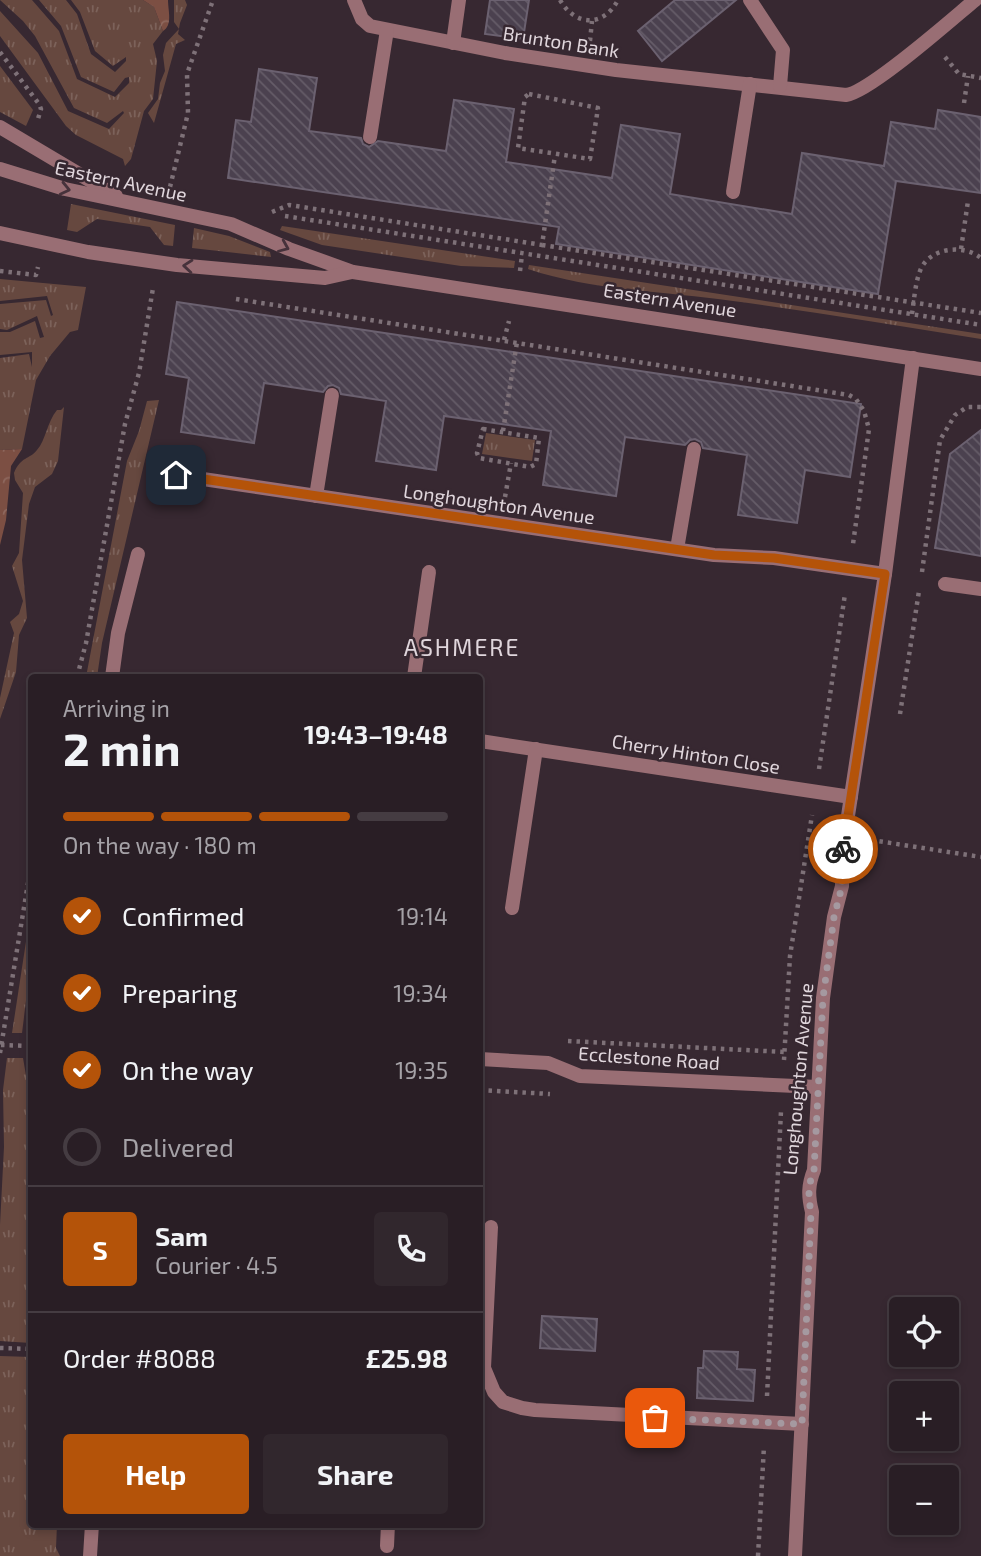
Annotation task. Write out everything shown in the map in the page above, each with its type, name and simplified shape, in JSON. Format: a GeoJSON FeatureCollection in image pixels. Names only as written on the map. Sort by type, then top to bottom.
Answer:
{"type":"FeatureCollection","features":[{"type":"Feature","properties":{"kind":"street","name":"Brunton Bank"},"geometry":{"type":"LineString","coordinates":[[355,0],[358,13],[366,23],[387,30],[505,53],[616,70],[851,94],[876,80],[975,0]]}},
{"type":"Feature","properties":{"kind":"street"},"geometry":{"type":"LineString","coordinates":[[453,43],[459,0]]}},
{"type":"Feature","properties":{"kind":"street"},"geometry":{"type":"LineString","coordinates":[[750,0],[783,50],[780,86]]}},
{"type":"Feature","properties":{"kind":"street"},"geometry":{"type":"LineString","coordinates":[[370,137],[387,30]]}},
{"type":"Feature","properties":{"kind":"street"},"geometry":{"type":"LineString","coordinates":[[733,192],[750,84]]}},
{"type":"Feature","properties":{"kind":"street"},"geometry":{"type":"LineString","coordinates":[[0,127],[125,201]]}},
{"type":"Feature","properties":{"kind":"street","name":"Eastern Avenue"},"geometry":{"type":"LineString","coordinates":[[0,169],[43,184],[231,224],[289,249],[353,271],[981,369]]}},
{"type":"Feature","properties":{"kind":"street","name":"Eastern Avenue"},"geometry":{"type":"LineString","coordinates":[[0,233],[88,252],[177,265],[325,278],[353,271]]}},
{"type":"Feature","properties":{"kind":"street","name":"Longhoughton Avenue"},"geometry":{"type":"LineString","coordinates":[[796,1556],[811,1212],[808,1195],[809,1181],[814,1170],[825,976],[834,917],[842,886],[842,855],[885,574],[913,358]]}},
{"type":"Feature","properties":{"kind":"street"},"geometry":{"type":"LineString","coordinates":[[316,496],[332,395]]}},
{"type":"Feature","properties":{"kind":"street"},"geometry":{"type":"LineString","coordinates":[[677,549],[694,449]]}},
{"type":"Feature","properties":{"kind":"street","name":"Longhoughton Avenue"},"geometry":{"type":"LineString","coordinates":[[176,475],[714,555],[765,557],[885,574]]}},
{"type":"Feature","properties":{"kind":"street"},"geometry":{"type":"LineString","coordinates":[[112,674],[118,634],[138,554]]}},
{"type":"Feature","properties":{"kind":"street"},"geometry":{"type":"LineString","coordinates":[[414,674],[429,572]]}},
{"type":"Feature","properties":{"kind":"street"},"geometry":{"type":"LineString","coordinates":[[945,584],[981,589]]}},
{"type":"Feature","properties":{"kind":"street","name":"Cherry Hinton Close"},"geometry":{"type":"LineString","coordinates":[[483,741],[851,797]]}},
{"type":"Feature","properties":{"kind":"street"},"geometry":{"type":"LineString","coordinates":[[512,908],[536,749]]}},
{"type":"Feature","properties":{"kind":"street","name":"Ecclestone Road"},"geometry":{"type":"LineString","coordinates":[[483,1059],[546,1063],[580,1076],[818,1087]]}},
{"type":"Feature","properties":{"kind":"street"},"geometry":{"type":"LineString","coordinates":[[483,1340],[491,1227]]}},
{"type":"Feature","properties":{"kind":"street"},"geometry":{"type":"LineString","coordinates":[[483,1361],[494,1392],[503,1402],[522,1408],[802,1424]]}},
{"type":"Feature","properties":{"kind":"street"},"geometry":{"type":"LineString","coordinates":[[90,1556],[92,1528]]}},
{"type":"Feature","properties":{"kind":"street"},"geometry":{"type":"LineString","coordinates":[[387,1546],[388,1528]]}},
{"type":"Feature","properties":{"kind":"path"},"geometry":{"type":"LineString","coordinates":[[160,189],[170,192],[188,113],[187,74],[213,0]]}},
{"type":"Feature","properties":{"kind":"path"},"geometry":{"type":"LineString","coordinates":[[560,0],[565,10],[573,16],[593,21],[609,12],[618,0]]}},
{"type":"Feature","properties":{"kind":"path"},"geometry":{"type":"LineString","coordinates":[[928,38],[957,72],[981,78]]}},
{"type":"Feature","properties":{"kind":"path"},"geometry":{"type":"LineString","coordinates":[[0,52],[39,104],[41,112],[38,119],[48,126]]}},
{"type":"Feature","properties":{"kind":"path"},"geometry":{"type":"LineString","coordinates":[[964,103],[968,76]]}},
{"type":"Feature","properties":{"kind":"path"},"geometry":{"type":"LineString","coordinates":[[526,94],[598,108],[590,159],[555,155],[518,148],[526,94]]}},
{"type":"Feature","properties":{"kind":"path"},"geometry":{"type":"LineString","coordinates":[[542,245],[555,155]]}},
{"type":"Feature","properties":{"kind":"path"},"geometry":{"type":"LineString","coordinates":[[961,249],[968,201]]}},
{"type":"Feature","properties":{"kind":"path"},"geometry":{"type":"LineString","coordinates":[[981,313],[289,205],[267,214],[981,325]]}},
{"type":"Feature","properties":{"kind":"path"},"geometry":{"type":"LineString","coordinates":[[912,314],[920,270],[925,263],[941,252],[961,249],[971,251],[981,258]]}},
{"type":"Feature","properties":{"kind":"path"},"geometry":{"type":"LineString","coordinates":[[0,271],[31,276],[37,272]]}},
{"type":"Feature","properties":{"kind":"path"},"geometry":{"type":"LineString","coordinates":[[78,674],[125,424],[139,373],[153,288]]}},
{"type":"Feature","properties":{"kind":"path"},"geometry":{"type":"LineString","coordinates":[[223,297],[843,393],[856,399],[867,415],[869,429],[790,956],[758,1556]]}},
{"type":"Feature","properties":{"kind":"path"},"geometry":{"type":"LineString","coordinates":[[503,431],[517,342]]}},
{"type":"Feature","properties":{"kind":"path"},"geometry":{"type":"LineString","coordinates":[[900,714],[940,440],[955,415],[967,407],[981,407]]}},
{"type":"Feature","properties":{"kind":"path"},"geometry":{"type":"LineString","coordinates":[[482,429],[535,436],[540,440],[536,464],[530,467],[511,463],[481,459],[478,456],[482,429]]}},
{"type":"Feature","properties":{"kind":"path"},"geometry":{"type":"LineString","coordinates":[[501,525],[511,463]]}},
{"type":"Feature","properties":{"kind":"path"},"geometry":{"type":"LineString","coordinates":[[845,836],[981,857]]}},
{"type":"Feature","properties":{"kind":"path"},"geometry":{"type":"LineString","coordinates":[[0,1053],[28,883]]}},
{"type":"Feature","properties":{"kind":"path"},"geometry":{"type":"LineString","coordinates":[[559,1041],[784,1052]]}},
{"type":"Feature","properties":{"kind":"path"},"geometry":{"type":"LineString","coordinates":[[1,1045],[28,1046]]}},
{"type":"Feature","properties":{"kind":"path"},"geometry":{"type":"LineString","coordinates":[[0,1348],[28,1349]]}},
{"type":"Feature","properties":{"kind":"green space"},"geometry":{"type":"Polygon","coordinates":[[[0,0],[32,0],[59,31],[77,79],[115,97],[129,83],[129,77],[125,78],[114,92],[81,77],[61,26],[39,0],[66,0],[77,14],[91,54],[115,72],[126,61],[126,57],[113,66],[95,51],[80,12],[71,0],[143,0],[154,7],[163,31],[153,44],[157,61],[153,99],[144,111],[131,159],[125,166],[123,159],[76,135],[66,126],[0,36],[0,11],[38,53],[68,111],[109,129],[123,111],[107,123],[74,108],[35,36],[0,0]]]}},
{"type":"Feature","properties":{"kind":"green space"},"geometry":{"type":"Polygon","coordinates":[[[143,0],[168,0],[169,21],[163,31],[154,7],[143,0]]]}},
{"type":"Feature","properties":{"kind":"green space"},"geometry":{"type":"Polygon","coordinates":[[[174,0],[185,0],[187,5],[179,29],[174,22],[174,0]]]}},
{"type":"Feature","properties":{"kind":"green space"},"geometry":{"type":"Polygon","coordinates":[[[179,29],[178,34],[185,40],[176,44],[154,123],[148,113],[158,99],[165,71],[163,55],[166,43],[179,29]]]}},
{"type":"Feature","properties":{"kind":"green space"},"geometry":{"type":"Polygon","coordinates":[[[0,66],[33,110],[26,126],[0,112],[0,66]]]}},
{"type":"Feature","properties":{"kind":"green space"},"geometry":{"type":"Polygon","coordinates":[[[71,204],[175,225],[173,246],[164,245],[150,227],[97,219],[77,232],[67,230],[71,204]]]}},
{"type":"Feature","properties":{"kind":"green space"},"geometry":{"type":"Polygon","coordinates":[[[282,226],[515,261],[514,268],[461,266],[322,245],[280,230],[282,226]]]}},
{"type":"Feature","properties":{"kind":"green space"},"geometry":{"type":"Polygon","coordinates":[[[194,228],[229,236],[270,252],[271,257],[192,248],[194,228]]]}},
{"type":"Feature","properties":{"kind":"green space"},"geometry":{"type":"Polygon","coordinates":[[[529,265],[981,334],[981,339],[764,305],[578,282],[528,269],[529,265]]]}},
{"type":"Feature","properties":{"kind":"green space"},"geometry":{"type":"Polygon","coordinates":[[[0,279],[86,287],[78,330],[70,332],[50,356],[36,380],[22,449],[0,450],[0,358],[29,354],[32,367],[32,352],[0,355],[0,332],[10,332],[35,321],[40,338],[44,337],[37,316],[7,330],[0,329],[0,304],[46,300],[51,316],[53,315],[47,296],[0,301],[0,279]]]}},
{"type":"Feature","properties":{"kind":"green space"},"geometry":{"type":"Polygon","coordinates":[[[159,400],[102,643],[97,674],[87,674],[127,461],[147,401],[159,400]]]}},
{"type":"Feature","properties":{"kind":"green space"},"geometry":{"type":"Polygon","coordinates":[[[64,407],[58,461],[52,474],[35,487],[29,504],[22,560],[27,618],[19,635],[16,672],[0,719],[0,698],[14,633],[10,622],[19,614],[23,601],[12,566],[19,553],[23,493],[14,473],[22,461],[37,450],[57,410],[64,407]]]}},
{"type":"Feature","properties":{"kind":"green space"},"geometry":{"type":"Polygon","coordinates":[[[486,433],[535,440],[532,461],[482,454],[486,433]]]}},
{"type":"Feature","properties":{"kind":"green space"},"geometry":{"type":"Polygon","coordinates":[[[22,449],[11,466],[6,520],[0,545],[0,450],[22,449]]]}},
{"type":"Feature","properties":{"kind":"green space"},"geometry":{"type":"Polygon","coordinates":[[[28,929],[28,984],[22,1033],[12,1033],[28,929]]]}},
{"type":"Feature","properties":{"kind":"green space"},"geometry":{"type":"Polygon","coordinates":[[[7,1058],[23,1058],[28,1087],[28,1343],[0,1341],[3,1090],[7,1058]]]}},
{"type":"Feature","properties":{"kind":"green space"},"geometry":{"type":"Polygon","coordinates":[[[0,1356],[28,1357],[28,1528],[57,1528],[56,1548],[60,1556],[0,1556],[0,1356]]]}},
{"type":"Feature","properties":{"kind":"building"},"geometry":{"type":"Polygon","coordinates":[[[490,0],[529,0],[523,39],[485,34],[490,0]]]}},
{"type":"Feature","properties":{"kind":"building"},"geometry":{"type":"Polygon","coordinates":[[[675,0],[736,0],[662,61],[638,31],[675,0]]]}},
{"type":"Feature","properties":{"kind":"building"},"geometry":{"type":"Polygon","coordinates":[[[259,69],[317,78],[309,131],[361,138],[363,144],[369,147],[378,141],[446,151],[454,100],[514,109],[506,162],[612,178],[621,125],[680,134],[670,194],[792,214],[802,153],[884,166],[891,122],[935,129],[938,110],[981,117],[981,193],[896,181],[878,294],[556,244],[559,227],[228,178],[236,120],[251,122],[259,69]]]}},
{"type":"Feature","properties":{"kind":"building"},"geometry":{"type":"Polygon","coordinates":[[[177,302],[861,404],[850,477],[805,470],[797,523],[738,515],[747,455],[703,448],[701,442],[695,439],[685,445],[625,437],[616,496],[543,485],[551,431],[444,416],[436,470],[376,461],[386,401],[341,394],[339,388],[333,385],[323,392],[264,383],[254,443],[181,432],[189,378],[166,374],[177,302]]]}},
{"type":"Feature","properties":{"kind":"building"},"geometry":{"type":"Polygon","coordinates":[[[981,430],[981,556],[935,548],[950,454],[981,430]]]}},
{"type":"Feature","properties":{"kind":"building"},"geometry":{"type":"Polygon","coordinates":[[[542,1316],[597,1319],[595,1351],[540,1348],[542,1316]]]}},
{"type":"Feature","properties":{"kind":"building"},"geometry":{"type":"Polygon","coordinates":[[[704,1351],[738,1352],[737,1369],[755,1370],[753,1401],[697,1398],[698,1368],[703,1368],[704,1351]]]}},
{"type":"Feature","properties":{"kind":"way so far"},"geometry":{"type":"LineString","coordinates":[[655,1418],[802,1424],[811,1212],[808,1199],[809,1181],[814,1170],[825,976],[834,917],[842,886],[843,849]]}},
{"type":"Feature","properties":{"kind":"district","name":"ASHMERE"},"geometry":{"type":"Point","coordinates":[462,648]}},
{"type":"Feature","properties":{"kind":"route"},"geometry":{"type":"LineString","coordinates":[[176,475],[555,533],[714,555],[774,558],[885,574],[843,849]]}}]}
